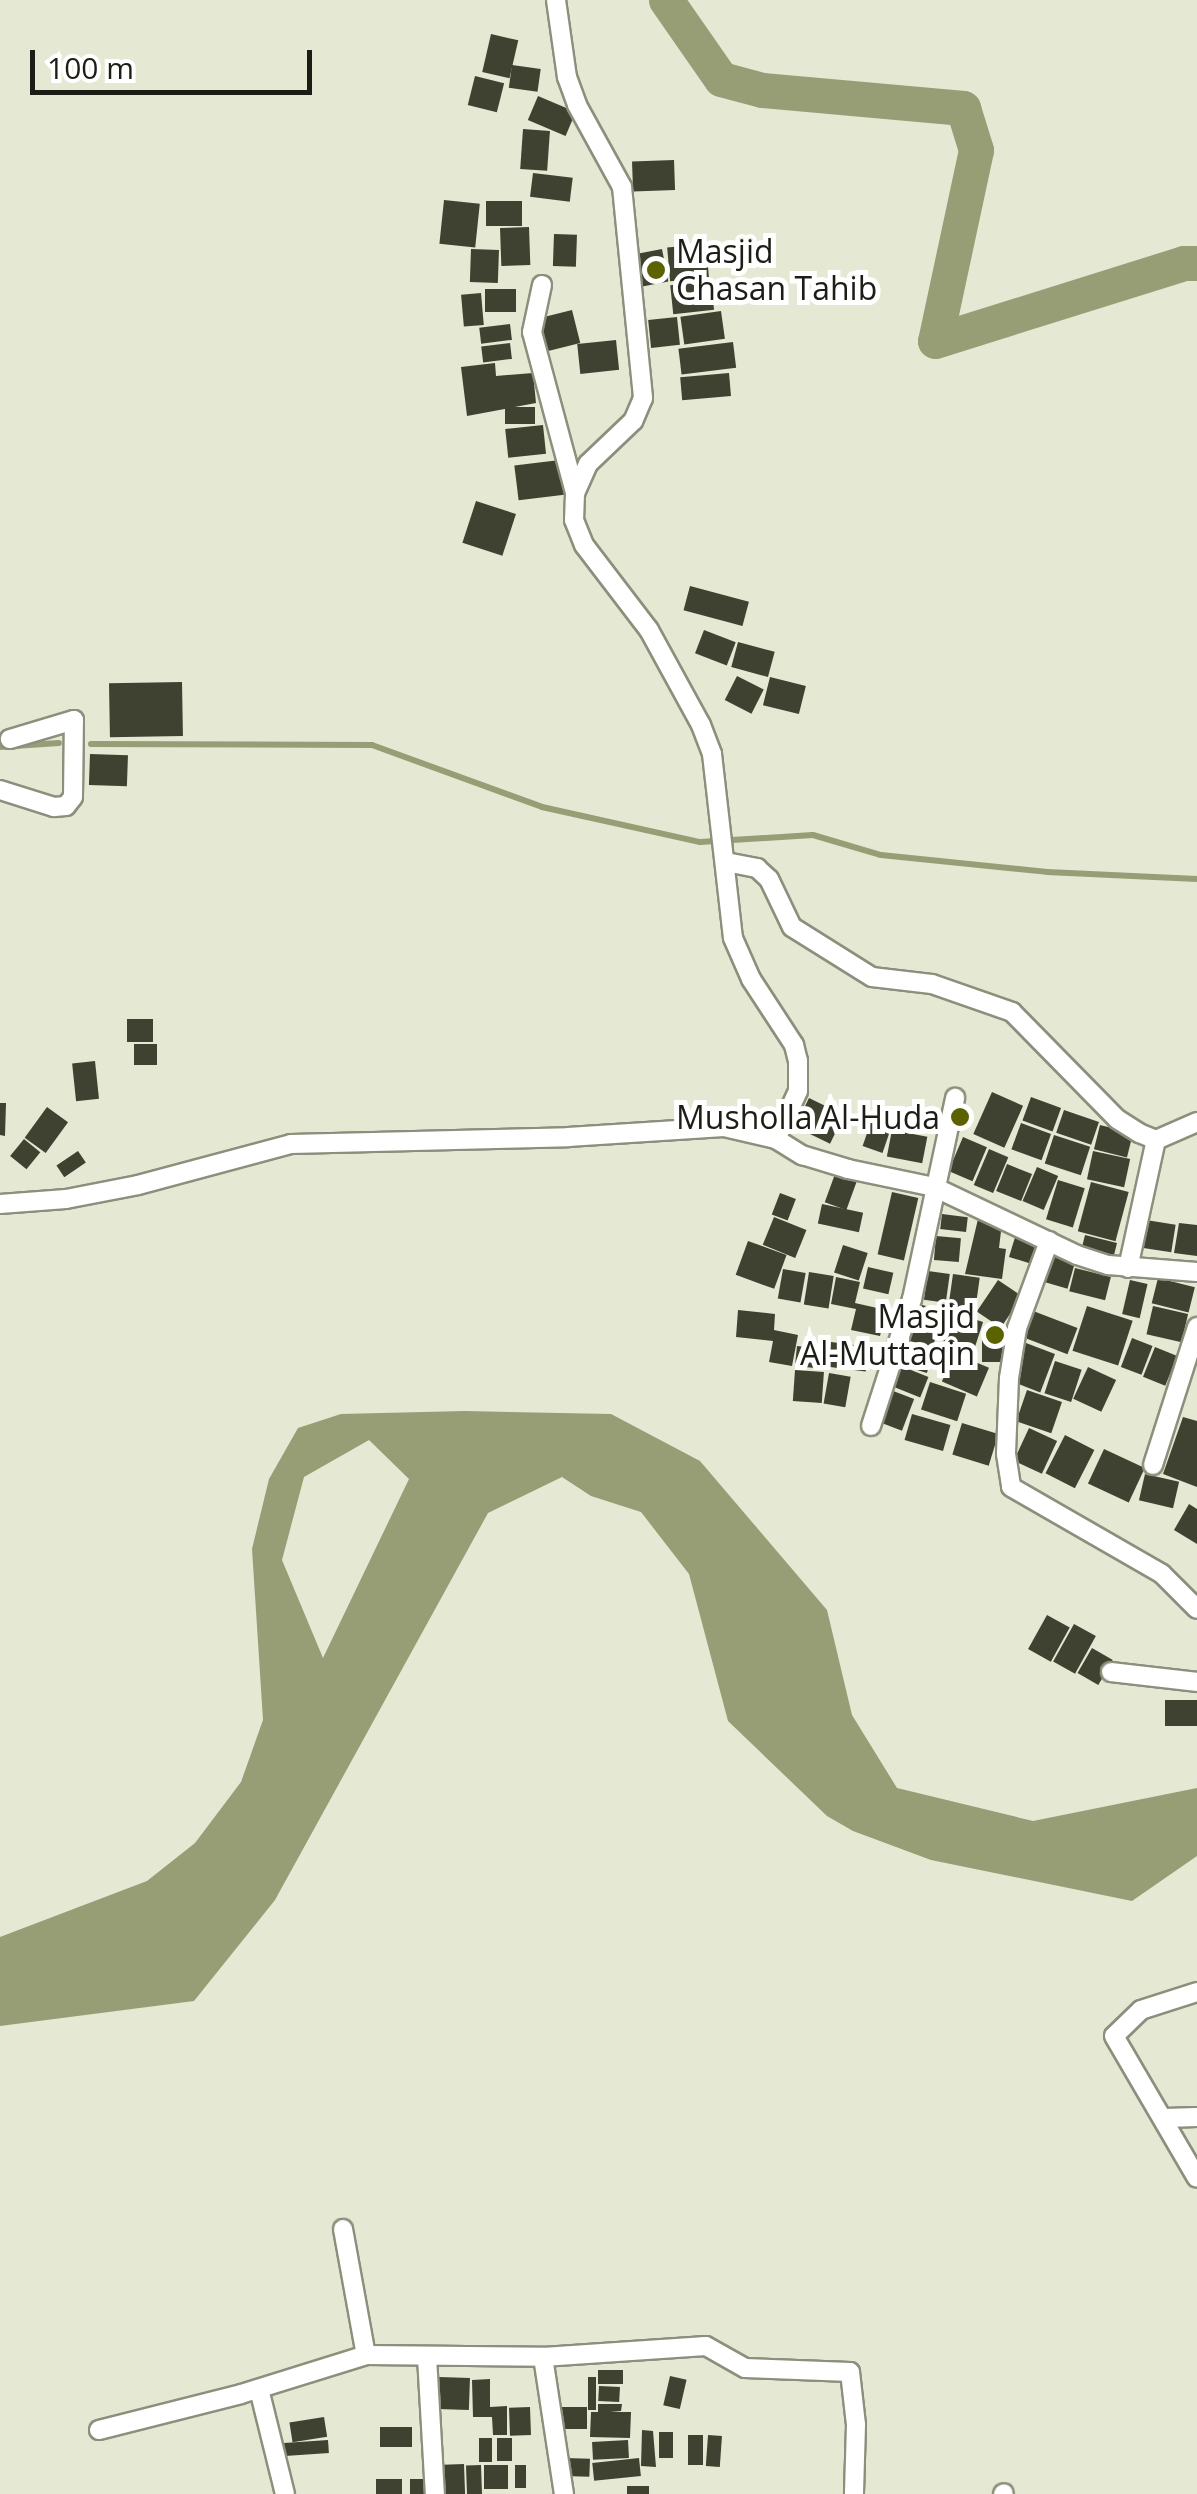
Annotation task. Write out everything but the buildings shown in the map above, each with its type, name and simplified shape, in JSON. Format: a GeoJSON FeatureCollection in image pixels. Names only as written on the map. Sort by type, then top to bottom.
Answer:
{"type":"FeatureCollection","features":[{"type":"Feature","properties":{"kind":"street"},"geometry":{"type":"LineString","coordinates":[[556,0],[566,76],[577,105],[622,187],[643,398],[634,421],[595,454],[575,493]]}},
{"type":"Feature","properties":{"kind":"street"},"geometry":{"type":"LineString","coordinates":[[542,285],[532,332],[575,493],[574,520],[584,544],[649,630],[701,725],[712,754],[730,922],[737,952],[794,1045],[798,1091],[776,1138]]}},
{"type":"Feature","properties":{"kind":"street"},"geometry":{"type":"LineString","coordinates":[[0,790],[54,807],[66,806],[73,797],[74,720],[10,739]]}},
{"type":"Feature","properties":{"kind":"street"},"geometry":{"type":"LineString","coordinates":[[725,854],[757,868],[769,878],[792,927],[872,977],[932,984],[1012,1012],[1117,1118],[1156,1140]]}},
{"type":"Feature","properties":{"kind":"street"},"geometry":{"type":"LineString","coordinates":[[870,1426],[912,1299],[955,1098]]}},
{"type":"Feature","properties":{"kind":"street"},"geometry":{"type":"LineString","coordinates":[[1156,1140],[1197,1122]]}},
{"type":"Feature","properties":{"kind":"street"},"geometry":{"type":"LineString","coordinates":[[0,1204],[66,1199],[138,1185],[291,1144],[568,1137],[706,1127],[776,1138],[814,1159],[934,1186],[1077,1255],[1128,1268],[1197,1272]]}},
{"type":"Feature","properties":{"kind":"street"},"geometry":{"type":"LineString","coordinates":[[1128,1268],[1156,1140]]}},
{"type":"Feature","properties":{"kind":"street"},"geometry":{"type":"LineString","coordinates":[[1049,1241],[1021,1315],[1008,1378],[1006,1454],[1011,1487],[1162,1574],[1197,1608]]}},
{"type":"Feature","properties":{"kind":"street"},"geometry":{"type":"LineString","coordinates":[[1154,1465],[1197,1328]]}},
{"type":"Feature","properties":{"kind":"street"},"geometry":{"type":"LineString","coordinates":[[1110,1672],[1197,1682]]}},
{"type":"Feature","properties":{"kind":"street"},"geometry":{"type":"LineString","coordinates":[[1197,1992],[1141,2010],[1115,2034],[1126,2060],[1165,2118],[1197,2178]]}},
{"type":"Feature","properties":{"kind":"street"},"geometry":{"type":"LineString","coordinates":[[1165,2118],[1197,2117]]}},
{"type":"Feature","properties":{"kind":"street"},"geometry":{"type":"LineString","coordinates":[[343,2229],[366,2355]]}},
{"type":"Feature","properties":{"kind":"street"},"geometry":{"type":"LineString","coordinates":[[99,2430],[259,2389],[366,2355],[543,2357],[706,2346],[745,2368],[846,2370],[854,2381],[854,2494]]}},
{"type":"Feature","properties":{"kind":"street"},"geometry":{"type":"LineString","coordinates":[[427,2357],[435,2494]]}},
{"type":"Feature","properties":{"kind":"street"},"geometry":{"type":"LineString","coordinates":[[543,2357],[564,2494]]}},
{"type":"Feature","properties":{"kind":"street"},"geometry":{"type":"LineString","coordinates":[[259,2389],[285,2494]]}},
{"type":"Feature","properties":{"kind":"shaded area"},"geometry":{"type":"Polygon","coordinates":[[[341,1414],[611,1414],[700,1461],[827,1610],[852,1715],[897,1788],[1033,1821],[1197,1788],[1197,1856],[1132,1901],[931,1860],[853,1831],[827,1816],[728,1721],[689,1574],[641,1512],[591,1496],[562,1477],[488,1513],[275,1900],[194,2001],[0,2026],[0,1937],[147,1881],[195,1843],[241,1782],[263,1720],[252,1549],[269,1479],[298,1428],[341,1414]],[[369,1440],[304,1477],[282,1560],[323,1658],[409,1479],[369,1440]]]}},
{"type":"Feature","properties":{"kind":"waterway"},"geometry":{"type":"LineString","coordinates":[[666,0],[721,79],[762,90],[963,108],[976,150],[935,341],[1184,263],[1197,263]]}},
{"type":"Feature","properties":{"kind":"waterway"},"geometry":{"type":"LineString","coordinates":[[0,747],[59,743]]}},
{"type":"Feature","properties":{"kind":"waterway"},"geometry":{"type":"LineString","coordinates":[[91,744],[372,745],[542,807],[700,842],[813,835],[881,855],[1047,872],[1197,879]]}},
{"type":"Feature","properties":{"kind":"place","name":"Masjid Chasan Tahib"},"geometry":{"type":"Point","coordinates":[656,270]}},
{"type":"Feature","properties":{"kind":"place","name":"Musholla Al-Huda"},"geometry":{"type":"Point","coordinates":[960,1117]}},
{"type":"Feature","properties":{"kind":"place","name":"Masjid Al-Muttaqin"},"geometry":{"type":"Point","coordinates":[995,1335]}}]}
